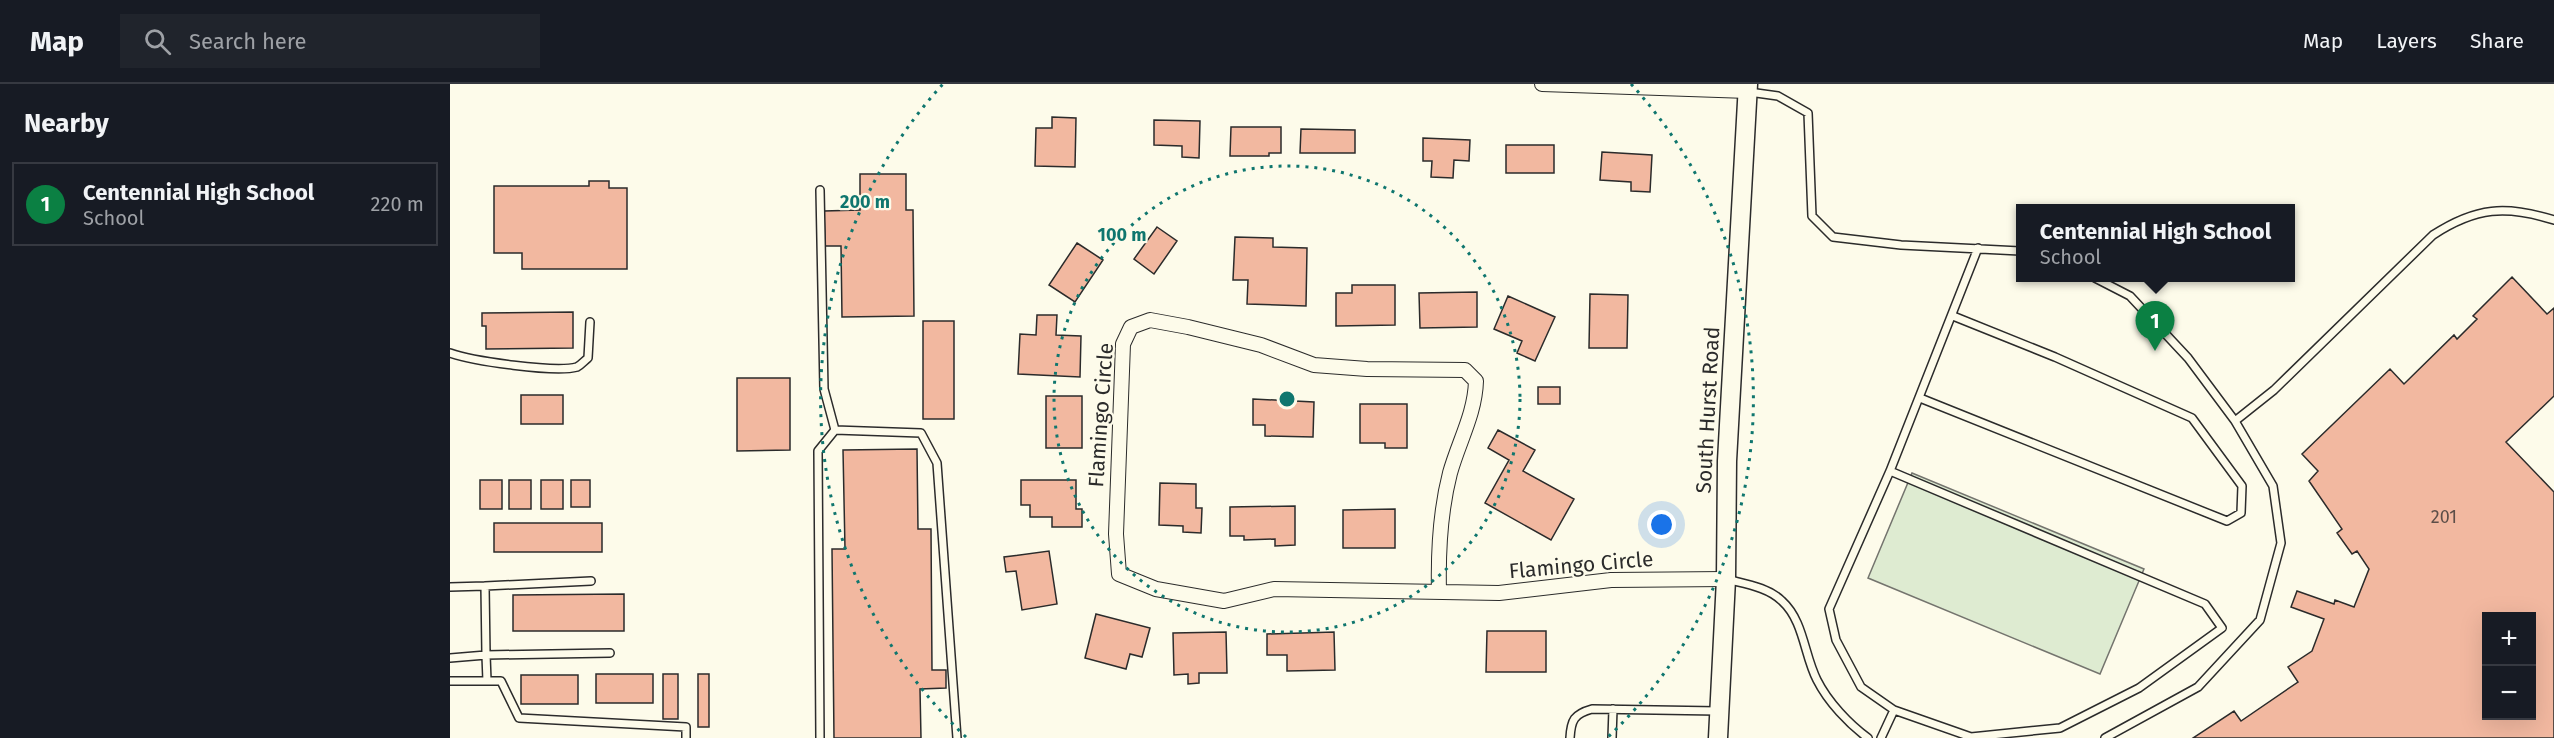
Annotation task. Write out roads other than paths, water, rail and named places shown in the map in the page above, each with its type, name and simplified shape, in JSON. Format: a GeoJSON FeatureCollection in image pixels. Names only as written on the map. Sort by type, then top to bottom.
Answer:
{"type":"FeatureCollection","features":[{"type":"Feature","properties":{"kind":"street"},"geometry":{"type":"LineString","coordinates":[[1542,84],[1748,88]]}},
{"type":"Feature","properties":{"kind":"street","name":"South Hurst Road"},"geometry":{"type":"LineString","coordinates":[[1718,738],[1726,579],[1727,461],[1748,88]]}},
{"type":"Feature","properties":{"kind":"street","name":"Flamingo Circle"},"geometry":{"type":"LineString","coordinates":[[1439,591],[1438,550],[1442,512],[1451,472],[1476,402],[1476,381],[1465,370],[1367,369],[1314,365],[1261,345],[1188,327],[1150,320],[1131,327],[1123,344],[1116,534],[1119,574],[1156,589],[1224,601],[1274,589],[1499,593],[1611,580],[1726,579]]}},
{"type":"Feature","properties":{"kind":"lane"},"geometry":{"type":"LineString","coordinates":[[1748,88],[1778,96],[1808,113],[1812,216],[1833,237],[1901,245],[2016,251]]}},
{"type":"Feature","properties":{"kind":"lane"},"geometry":{"type":"LineString","coordinates":[[820,190],[824,389],[834,430]]}},
{"type":"Feature","properties":{"kind":"lane"},"geometry":{"type":"LineString","coordinates":[[2235,421],[2274,390],[2433,235],[2472,214],[2494,210],[2524,211],[2554,220]]}},
{"type":"Feature","properties":{"kind":"lane"},"geometry":{"type":"LineString","coordinates":[[1890,471],[2205,604],[2222,628],[2139,688],[2060,728],[1971,737],[1894,710],[1861,687],[1836,640],[1829,609],[1890,471],[1978,248]]}},
{"type":"Feature","properties":{"kind":"lane"},"geometry":{"type":"LineString","coordinates":[[2103,282],[2130,296],[2188,358],[2235,421],[2273,486],[2281,543],[2260,620],[2198,687],[2105,738]]}},
{"type":"Feature","properties":{"kind":"lane"},"geometry":{"type":"LineString","coordinates":[[1920,398],[2227,521],[2241,513],[2242,486],[2192,418],[2055,357],[1953,316]]}},
{"type":"Feature","properties":{"kind":"lane"},"geometry":{"type":"LineString","coordinates":[[450,353],[555,369],[578,366],[588,358],[590,321]]}},
{"type":"Feature","properties":{"kind":"lane"},"geometry":{"type":"LineString","coordinates":[[820,738],[818,451],[834,430]]}},
{"type":"Feature","properties":{"kind":"lane"},"geometry":{"type":"LineString","coordinates":[[834,430],[921,433],[937,463],[957,738]]}},
{"type":"Feature","properties":{"kind":"lane"},"geometry":{"type":"LineString","coordinates":[[1726,579],[1758,587],[1782,600],[1798,623],[1817,681],[1851,726],[1868,738]]}},
{"type":"Feature","properties":{"kind":"lane"},"geometry":{"type":"LineString","coordinates":[[450,587],[591,581]]}},
{"type":"Feature","properties":{"kind":"lane"},"geometry":{"type":"LineString","coordinates":[[485,586],[487,681]]}},
{"type":"Feature","properties":{"kind":"lane"},"geometry":{"type":"LineString","coordinates":[[450,658],[610,653]]}},
{"type":"Feature","properties":{"kind":"lane"},"geometry":{"type":"LineString","coordinates":[[450,681],[501,681],[519,718],[686,727],[686,738]]}},
{"type":"Feature","properties":{"kind":"lane"},"geometry":{"type":"LineString","coordinates":[[1570,738],[1571,722],[1577,713],[1592,709],[1720,711]]}},
{"type":"Feature","properties":{"kind":"lane"},"geometry":{"type":"LineString","coordinates":[[1612,738],[1613,710]]}},
{"type":"Feature","properties":{"kind":"lane"},"geometry":{"type":"LineString","coordinates":[[1881,738],[1894,710]]}},
{"type":"Feature","properties":{"kind":"place","name":"Centennial High School"},"geometry":{"type":"Point","coordinates":[2155,351]}}]}
